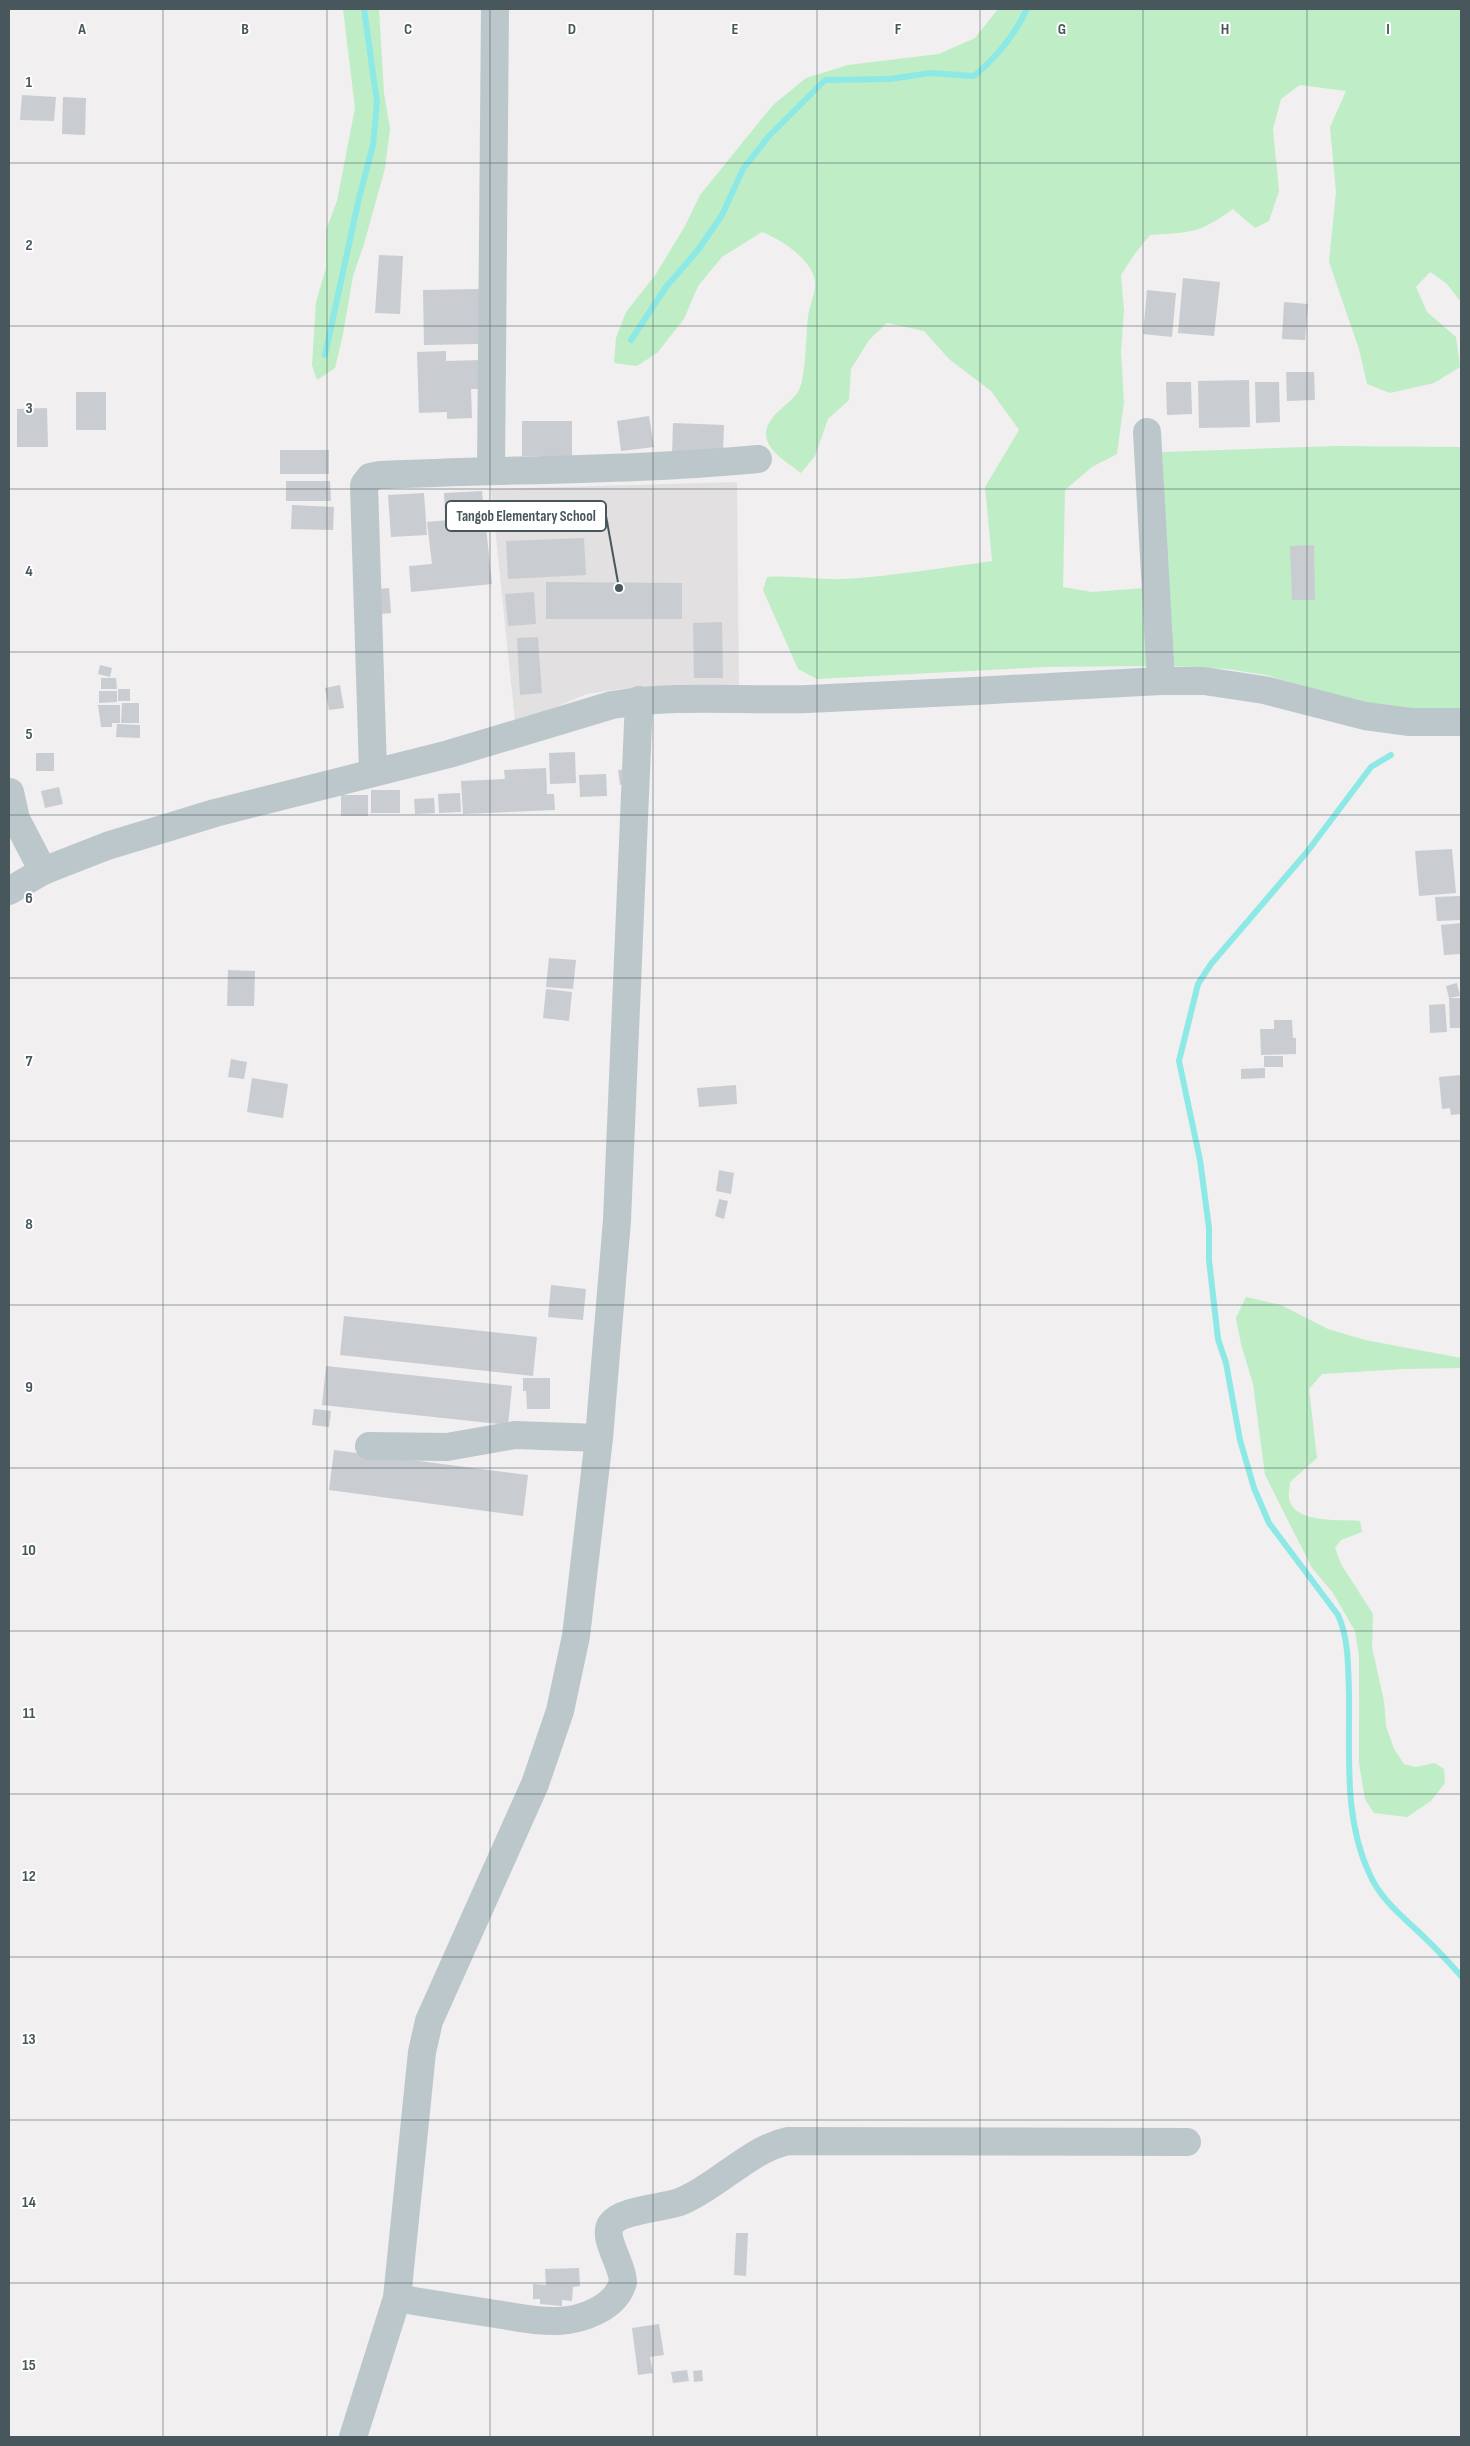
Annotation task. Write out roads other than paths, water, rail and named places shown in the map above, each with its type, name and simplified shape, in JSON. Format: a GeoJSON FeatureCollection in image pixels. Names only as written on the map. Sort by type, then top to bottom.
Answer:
{"type":"FeatureCollection","features":[{"type":"Feature","properties":{"kind":"street"},"geometry":{"type":"LineString","coordinates":[[491,470],[495,9]]}},
{"type":"Feature","properties":{"kind":"street"},"geometry":{"type":"LineString","coordinates":[[1147,432],[1161,681]]}},
{"type":"Feature","properties":{"kind":"street"},"geometry":{"type":"LineString","coordinates":[[372,771],[364,486],[370,478],[380,475],[491,470],[690,466],[758,459]]}},
{"type":"Feature","properties":{"kind":"street"},"geometry":{"type":"LineString","coordinates":[[9,891],[43,871],[108,846],[215,813],[372,771],[449,754],[612,705],[640,700],[665,698],[808,699],[1161,681],[1204,681],[1264,690],[1365,716],[1410,722],[1461,722]]}},
{"type":"Feature","properties":{"kind":"street"},"geometry":{"type":"LineString","coordinates":[[353,2437],[397,2298],[422,2052],[429,2021],[535,1784],[560,1711],[576,1636],[599,1438],[617,1220],[640,700]]}},
{"type":"Feature","properties":{"kind":"street"},"geometry":{"type":"LineString","coordinates":[[10,792],[16,819],[43,871]]}},
{"type":"Feature","properties":{"kind":"street"},"geometry":{"type":"LineString","coordinates":[[369,1446],[447,1447],[515,1435],[599,1438]]}},
{"type":"Feature","properties":{"kind":"street"},"geometry":{"type":"LineString","coordinates":[[397,2298],[544,2321],[572,2319],[591,2313],[605,2305],[618,2293],[623,2282],[608,2237],[610,2225],[615,2219],[656,2206],[682,2202],[763,2150],[788,2141],[1187,2142]]}},
{"type":"Feature","properties":{"kind":"waterway"},"geometry":{"type":"LineString","coordinates":[[325,355],[359,198],[373,145],[377,102],[364,9]]}},
{"type":"Feature","properties":{"kind":"waterway"},"geometry":{"type":"LineString","coordinates":[[631,340],[666,287],[698,250],[722,215],[743,169],[769,136],[825,80],[890,79],[930,73],[974,76],[1004,46],[1027,9]]}},
{"type":"Feature","properties":{"kind":"waterway"},"geometry":{"type":"LineString","coordinates":[[1391,755],[1371,767],[1307,852],[1211,964],[1198,984],[1179,1061],[1200,1160],[1209,1228],[1209,1260],[1218,1339],[1226,1363],[1240,1440],[1254,1488],[1269,1523],[1338,1615],[1342,1624],[1347,1653],[1349,1693],[1350,1786],[1355,1831],[1361,1853],[1370,1875],[1381,1894],[1461,1976]]}},
{"type":"Feature","properties":{"kind":"place","name":"Tangob Elementary School"},"geometry":{"type":"Point","coordinates":[619,588]}}]}
